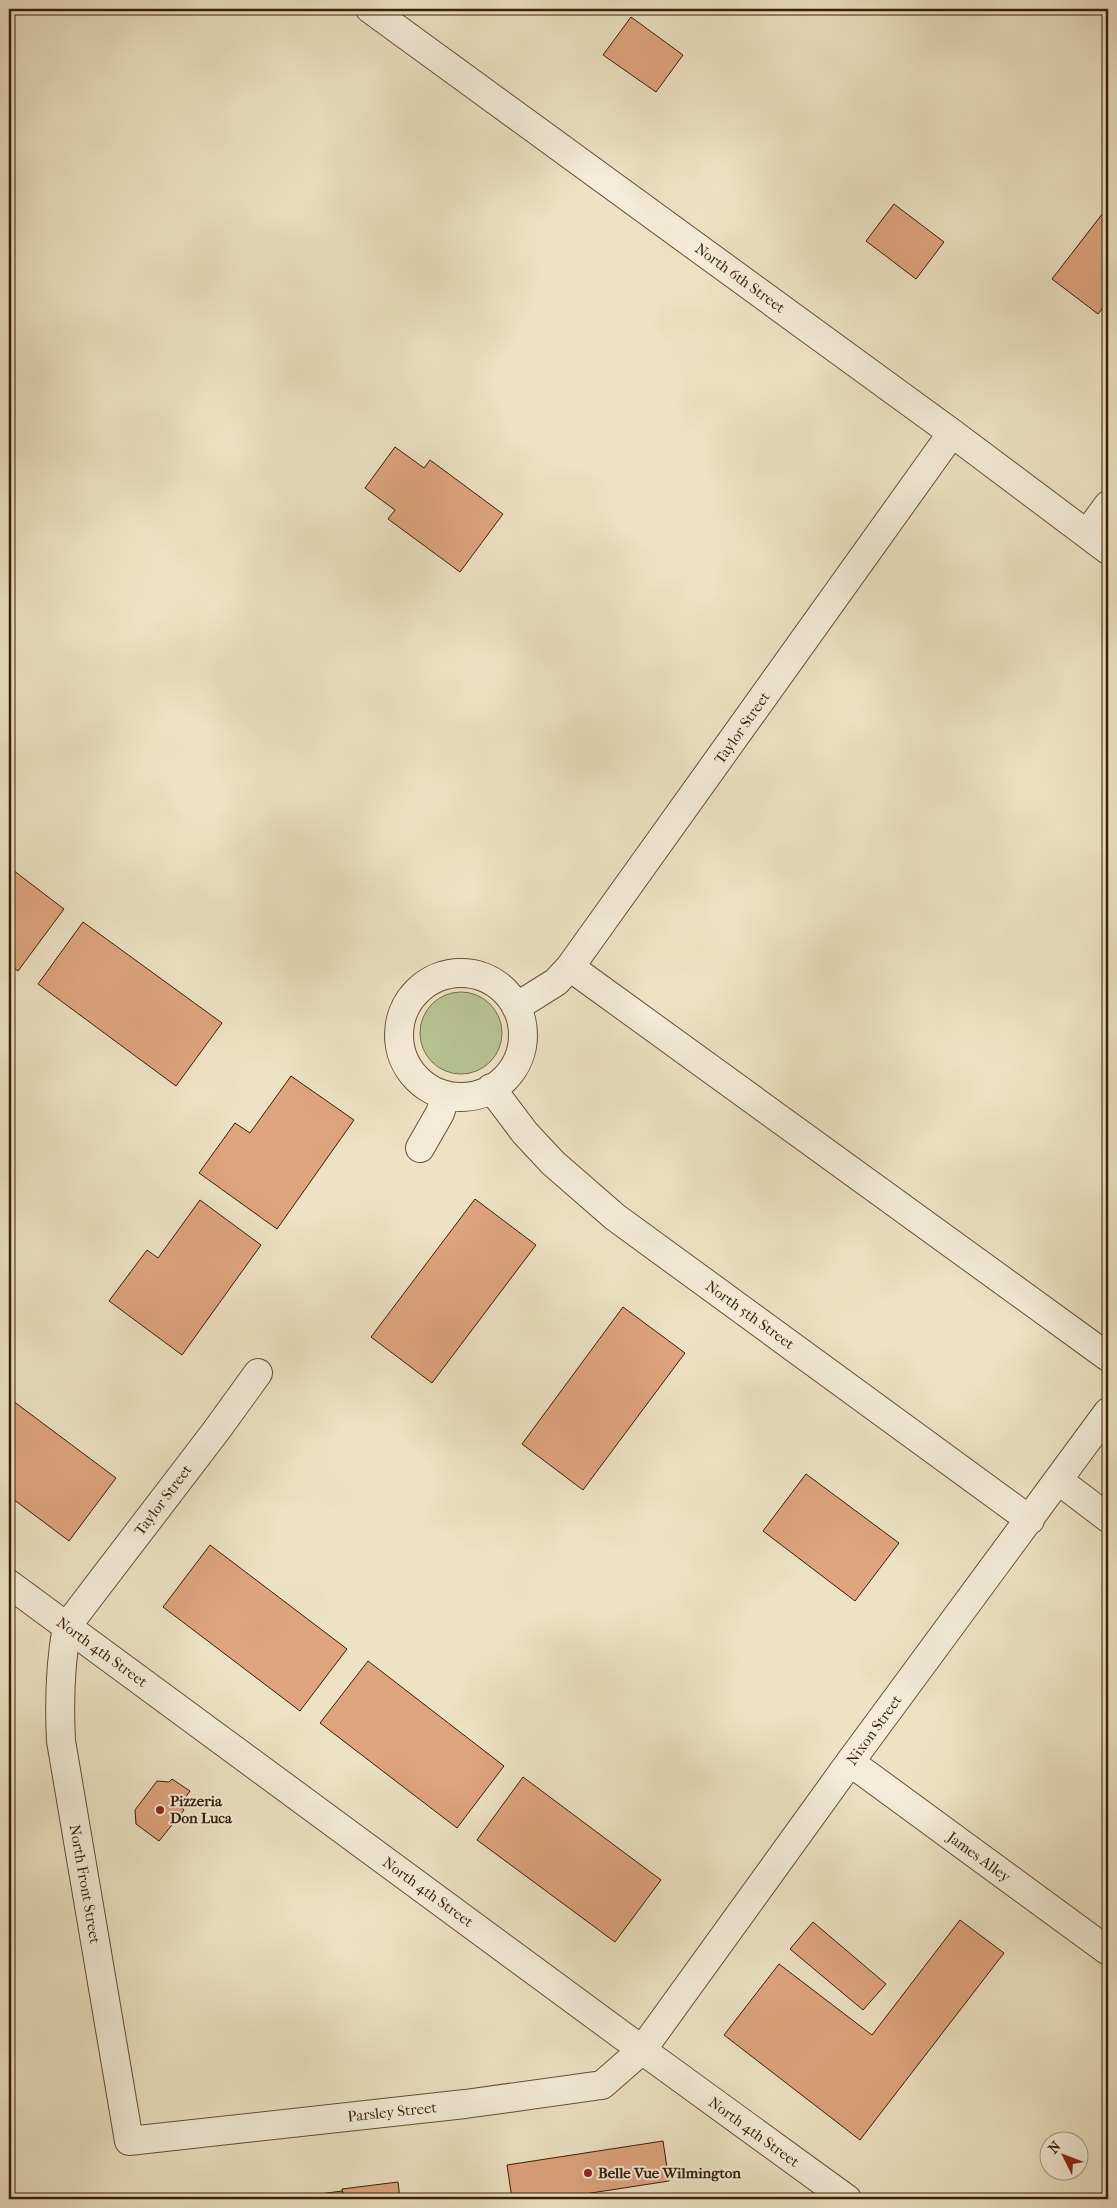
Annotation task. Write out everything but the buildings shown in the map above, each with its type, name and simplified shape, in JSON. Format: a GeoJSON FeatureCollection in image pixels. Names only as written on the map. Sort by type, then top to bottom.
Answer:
{"type":"FeatureCollection","features":[{"type":"Feature","properties":{"kind":"street","name":"North 6th Street"},"geometry":{"type":"LineString","coordinates":[[370,9],[952,433],[1098,542]]}},
{"type":"Feature","properties":{"kind":"street","name":"Taylor Street"},"geometry":{"type":"LineString","coordinates":[[516,1007],[556,982],[570,967],[952,433]]}},
{"type":"Feature","properties":{"kind":"street"},"geometry":{"type":"LineString","coordinates":[[1098,542],[1108,505]]}},
{"type":"Feature","properties":{"kind":"street"},"geometry":{"type":"LineString","coordinates":[[570,967],[1108,1357]]}},
{"type":"Feature","properties":{"kind":"street"},"geometry":{"type":"LineString","coordinates":[[468,972],[483,976],[508,994],[522,1022],[523,1038],[520,1053],[509,1073],[491,1088],[477,1094],[462,1097],[446,1095],[431,1090],[408,1069],[402,1055],[399,1040],[400,1024],[404,1009],[424,984],[437,977],[452,973],[468,972]]}},
{"type":"Feature","properties":{"kind":"street","name":"North 5th Street"},"geometry":{"type":"LineString","coordinates":[[491,1088],[525,1133],[580,1189],[622,1222],[1030,1520]]}},
{"type":"Feature","properties":{"kind":"street"},"geometry":{"type":"LineString","coordinates":[[420,1148],[440,1113],[446,1095]]}},
{"type":"Feature","properties":{"kind":"street","name":"Taylor Street"},"geometry":{"type":"LineString","coordinates":[[67,1626],[258,1373]]}},
{"type":"Feature","properties":{"kind":"street","name":"Nixon Street"},"geometry":{"type":"LineString","coordinates":[[642,2050],[850,1762],[1058,1480],[1106,1419]]}},
{"type":"Feature","properties":{"kind":"street"},"geometry":{"type":"LineString","coordinates":[[1058,1480],[1108,1518]]}},
{"type":"Feature","properties":{"kind":"street","name":"North 4th Street"},"geometry":{"type":"LineString","coordinates":[[9,1584],[642,2050],[848,2199]]}},
{"type":"Feature","properties":{"kind":"street","name":"North Front Street"},"geometry":{"type":"LineString","coordinates":[[67,1626],[61,1658],[59,1693],[61,1741],[129,2142]]}},
{"type":"Feature","properties":{"kind":"street","name":"James Alley"},"geometry":{"type":"LineString","coordinates":[[850,1762],[1108,1951]]}},
{"type":"Feature","properties":{"kind":"street","name":"Parsley Street"},"geometry":{"type":"LineString","coordinates":[[129,2142],[465,2104],[602,2085],[642,2050]]}},
{"type":"Feature","properties":{"kind":"green space"},"geometry":{"type":"Polygon","coordinates":[[[461,992],[477,995],[490,1004],[499,1017],[502,1033],[499,1049],[490,1062],[477,1071],[461,1074],[445,1071],[432,1062],[423,1049],[420,1033],[423,1017],[432,1004],[445,995],[461,992]]]}},
{"type":"Feature","properties":{"kind":"place","name":"Pizzeria Don Luca"},"geometry":{"type":"Point","coordinates":[160,1810]}},
{"type":"Feature","properties":{"kind":"place","name":"Belle Vue Wilmington"},"geometry":{"type":"Point","coordinates":[588,2173]}}]}
